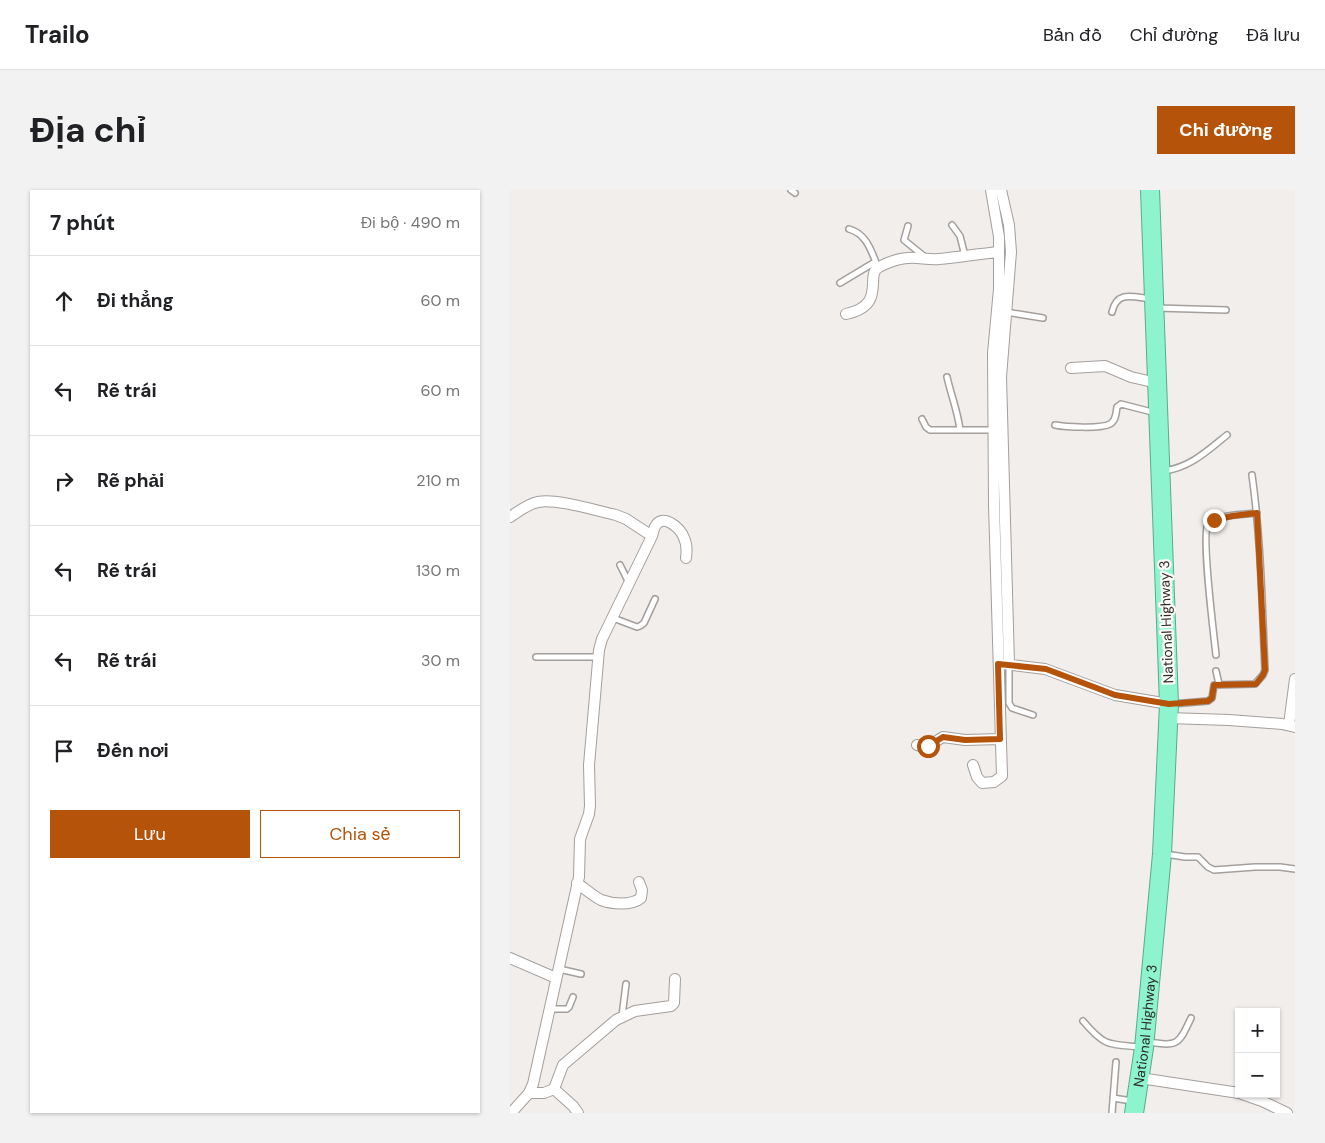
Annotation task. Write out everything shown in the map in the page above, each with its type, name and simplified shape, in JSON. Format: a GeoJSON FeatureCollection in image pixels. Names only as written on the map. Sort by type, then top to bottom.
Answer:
{"type":"FeatureCollection","features":[{"type":"Feature","properties":{"kind":"highway","name":"National Highway 3"},"geometry":{"type":"LineString","coordinates":[[1135,1107],[1144,1045],[1162,854],[1169,711],[1150,190]]}},
{"type":"Feature","properties":{"kind":"street"},"geometry":{"type":"LineString","coordinates":[[991,190],[998,224],[999,252],[999,289],[993,340],[993,430],[999,504]]}},
{"type":"Feature","properties":{"kind":"street"},"geometry":{"type":"LineString","coordinates":[[973,765],[977,777],[982,782],[998,780],[1002,776],[1000,739],[1003,664],[999,504],[1001,377],[1010,236],[1001,190]]}},
{"type":"Feature","properties":{"kind":"street"},"geometry":{"type":"LineString","coordinates":[[846,314],[857,312],[866,306],[872,298],[874,272],[877,265],[905,258],[927,259],[999,252]]}},
{"type":"Feature","properties":{"kind":"street"},"geometry":{"type":"LineString","coordinates":[[1071,368],[1105,366],[1131,377],[1157,383]]}},
{"type":"Feature","properties":{"kind":"street"},"geometry":{"type":"LineString","coordinates":[[510,517],[529,505],[551,501],[616,515],[652,536]]}},
{"type":"Feature","properties":{"kind":"street"},"geometry":{"type":"LineString","coordinates":[[511,1113],[529,1093],[533,1084],[577,883],[580,839],[590,806],[589,765],[598,658],[602,639],[658,522],[664,521],[680,529],[687,548],[686,558]]}},
{"type":"Feature","properties":{"kind":"street"},"geometry":{"type":"LineString","coordinates":[[1003,664],[1046,669],[1115,695],[1169,711],[1229,720],[1292,726],[1295,679]]}},
{"type":"Feature","properties":{"kind":"street"},"geometry":{"type":"LineString","coordinates":[[917,745],[922,747],[928,746],[943,737],[965,740],[1000,739]]}},
{"type":"Feature","properties":{"kind":"street"},"geometry":{"type":"LineString","coordinates":[[577,883],[600,899],[622,904],[636,902],[641,898],[642,890],[639,882]]}},
{"type":"Feature","properties":{"kind":"street"},"geometry":{"type":"LineString","coordinates":[[510,958],[557,973]]}},
{"type":"Feature","properties":{"kind":"street"},"geometry":{"type":"LineString","coordinates":[[529,1093],[544,1093],[554,1089],[563,1065],[597,1034],[622,1016],[635,1011],[671,1006],[674,1002],[675,979]]}},
{"type":"Feature","properties":{"kind":"street"},"geometry":{"type":"LineString","coordinates":[[1140,1078],[1235,1093]]}},
{"type":"Feature","properties":{"kind":"street"},"geometry":{"type":"LineString","coordinates":[[554,1089],[578,1113]]}},
{"type":"Feature","properties":{"kind":"street"},"geometry":{"type":"LineString","coordinates":[[1253,1098],[1287,1113]]}},
{"type":"Feature","properties":{"kind":"lane"},"geometry":{"type":"LineString","coordinates":[[952,225],[960,236],[965,256]]}},
{"type":"Feature","properties":{"kind":"lane"},"geometry":{"type":"LineString","coordinates":[[908,226],[904,240],[927,259]]}},
{"type":"Feature","properties":{"kind":"lane"},"geometry":{"type":"LineString","coordinates":[[840,283],[877,265],[864,237],[858,231],[849,229]]}},
{"type":"Feature","properties":{"kind":"lane"},"geometry":{"type":"LineString","coordinates":[[1112,312],[1117,299],[1124,297],[1154,303],[1226,310]]}},
{"type":"Feature","properties":{"kind":"lane"},"geometry":{"type":"LineString","coordinates":[[1006,312],[1044,318]]}},
{"type":"Feature","properties":{"kind":"lane"},"geometry":{"type":"LineString","coordinates":[[947,377],[951,396],[958,412],[960,430]]}},
{"type":"Feature","properties":{"kind":"lane"},"geometry":{"type":"LineString","coordinates":[[1055,426],[1101,426],[1110,424],[1115,419],[1117,407],[1121,404],[1158,414]]}},
{"type":"Feature","properties":{"kind":"lane"},"geometry":{"type":"LineString","coordinates":[[922,419],[930,430],[993,430]]}},
{"type":"Feature","properties":{"kind":"lane"},"geometry":{"type":"LineString","coordinates":[[1161,472],[1179,469],[1228,435]]}},
{"type":"Feature","properties":{"kind":"lane"},"geometry":{"type":"LineString","coordinates":[[1169,711],[1208,701],[1212,698],[1214,685],[1256,684],[1265,670],[1257,513],[1252,475]]}},
{"type":"Feature","properties":{"kind":"lane"},"geometry":{"type":"LineString","coordinates":[[1216,655],[1206,532],[1209,523],[1214,520],[1257,513]]}},
{"type":"Feature","properties":{"kind":"lane"},"geometry":{"type":"LineString","coordinates":[[620,565],[629,584]]}},
{"type":"Feature","properties":{"kind":"lane"},"geometry":{"type":"LineString","coordinates":[[612,618],[637,627],[640,626],[644,623],[655,599]]}},
{"type":"Feature","properties":{"kind":"lane"},"geometry":{"type":"LineString","coordinates":[[536,657],[598,658]]}},
{"type":"Feature","properties":{"kind":"lane"},"geometry":{"type":"LineString","coordinates":[[1003,664],[1010,705],[1012,708],[1033,715]]}},
{"type":"Feature","properties":{"kind":"lane"},"geometry":{"type":"LineString","coordinates":[[1216,672],[1219,684]]}},
{"type":"Feature","properties":{"kind":"lane"},"geometry":{"type":"LineString","coordinates":[[1162,854],[1185,857],[1198,856],[1208,867],[1214,870],[1255,867],[1295,869]]}},
{"type":"Feature","properties":{"kind":"lane"},"geometry":{"type":"LineString","coordinates":[[557,973],[581,974]]}},
{"type":"Feature","properties":{"kind":"lane"},"geometry":{"type":"LineString","coordinates":[[622,1016],[626,984]]}},
{"type":"Feature","properties":{"kind":"lane"},"geometry":{"type":"LineString","coordinates":[[550,1009],[567,1009],[573,997]]}},
{"type":"Feature","properties":{"kind":"lane"},"geometry":{"type":"LineString","coordinates":[[1083,1021],[1101,1041],[1110,1044],[1144,1045],[1178,1042],[1191,1018]]}},
{"type":"Feature","properties":{"kind":"lane"},"geometry":{"type":"LineString","coordinates":[[1112,1113],[1116,1062]]}},
{"type":"Feature","properties":{"kind":"lane"},"geometry":{"type":"LineString","coordinates":[[1113,1098],[1135,1107]]}},
{"type":"Feature","properties":{"kind":"route"},"geometry":{"type":"LineString","coordinates":[[928,746],[943,737],[965,740],[1000,739],[998,664],[1046,669],[1115,695],[1169,704],[1208,701],[1212,698],[1212,688],[1214,685],[1248,686],[1256,684],[1265,670],[1257,513],[1214,520]]}}]}
